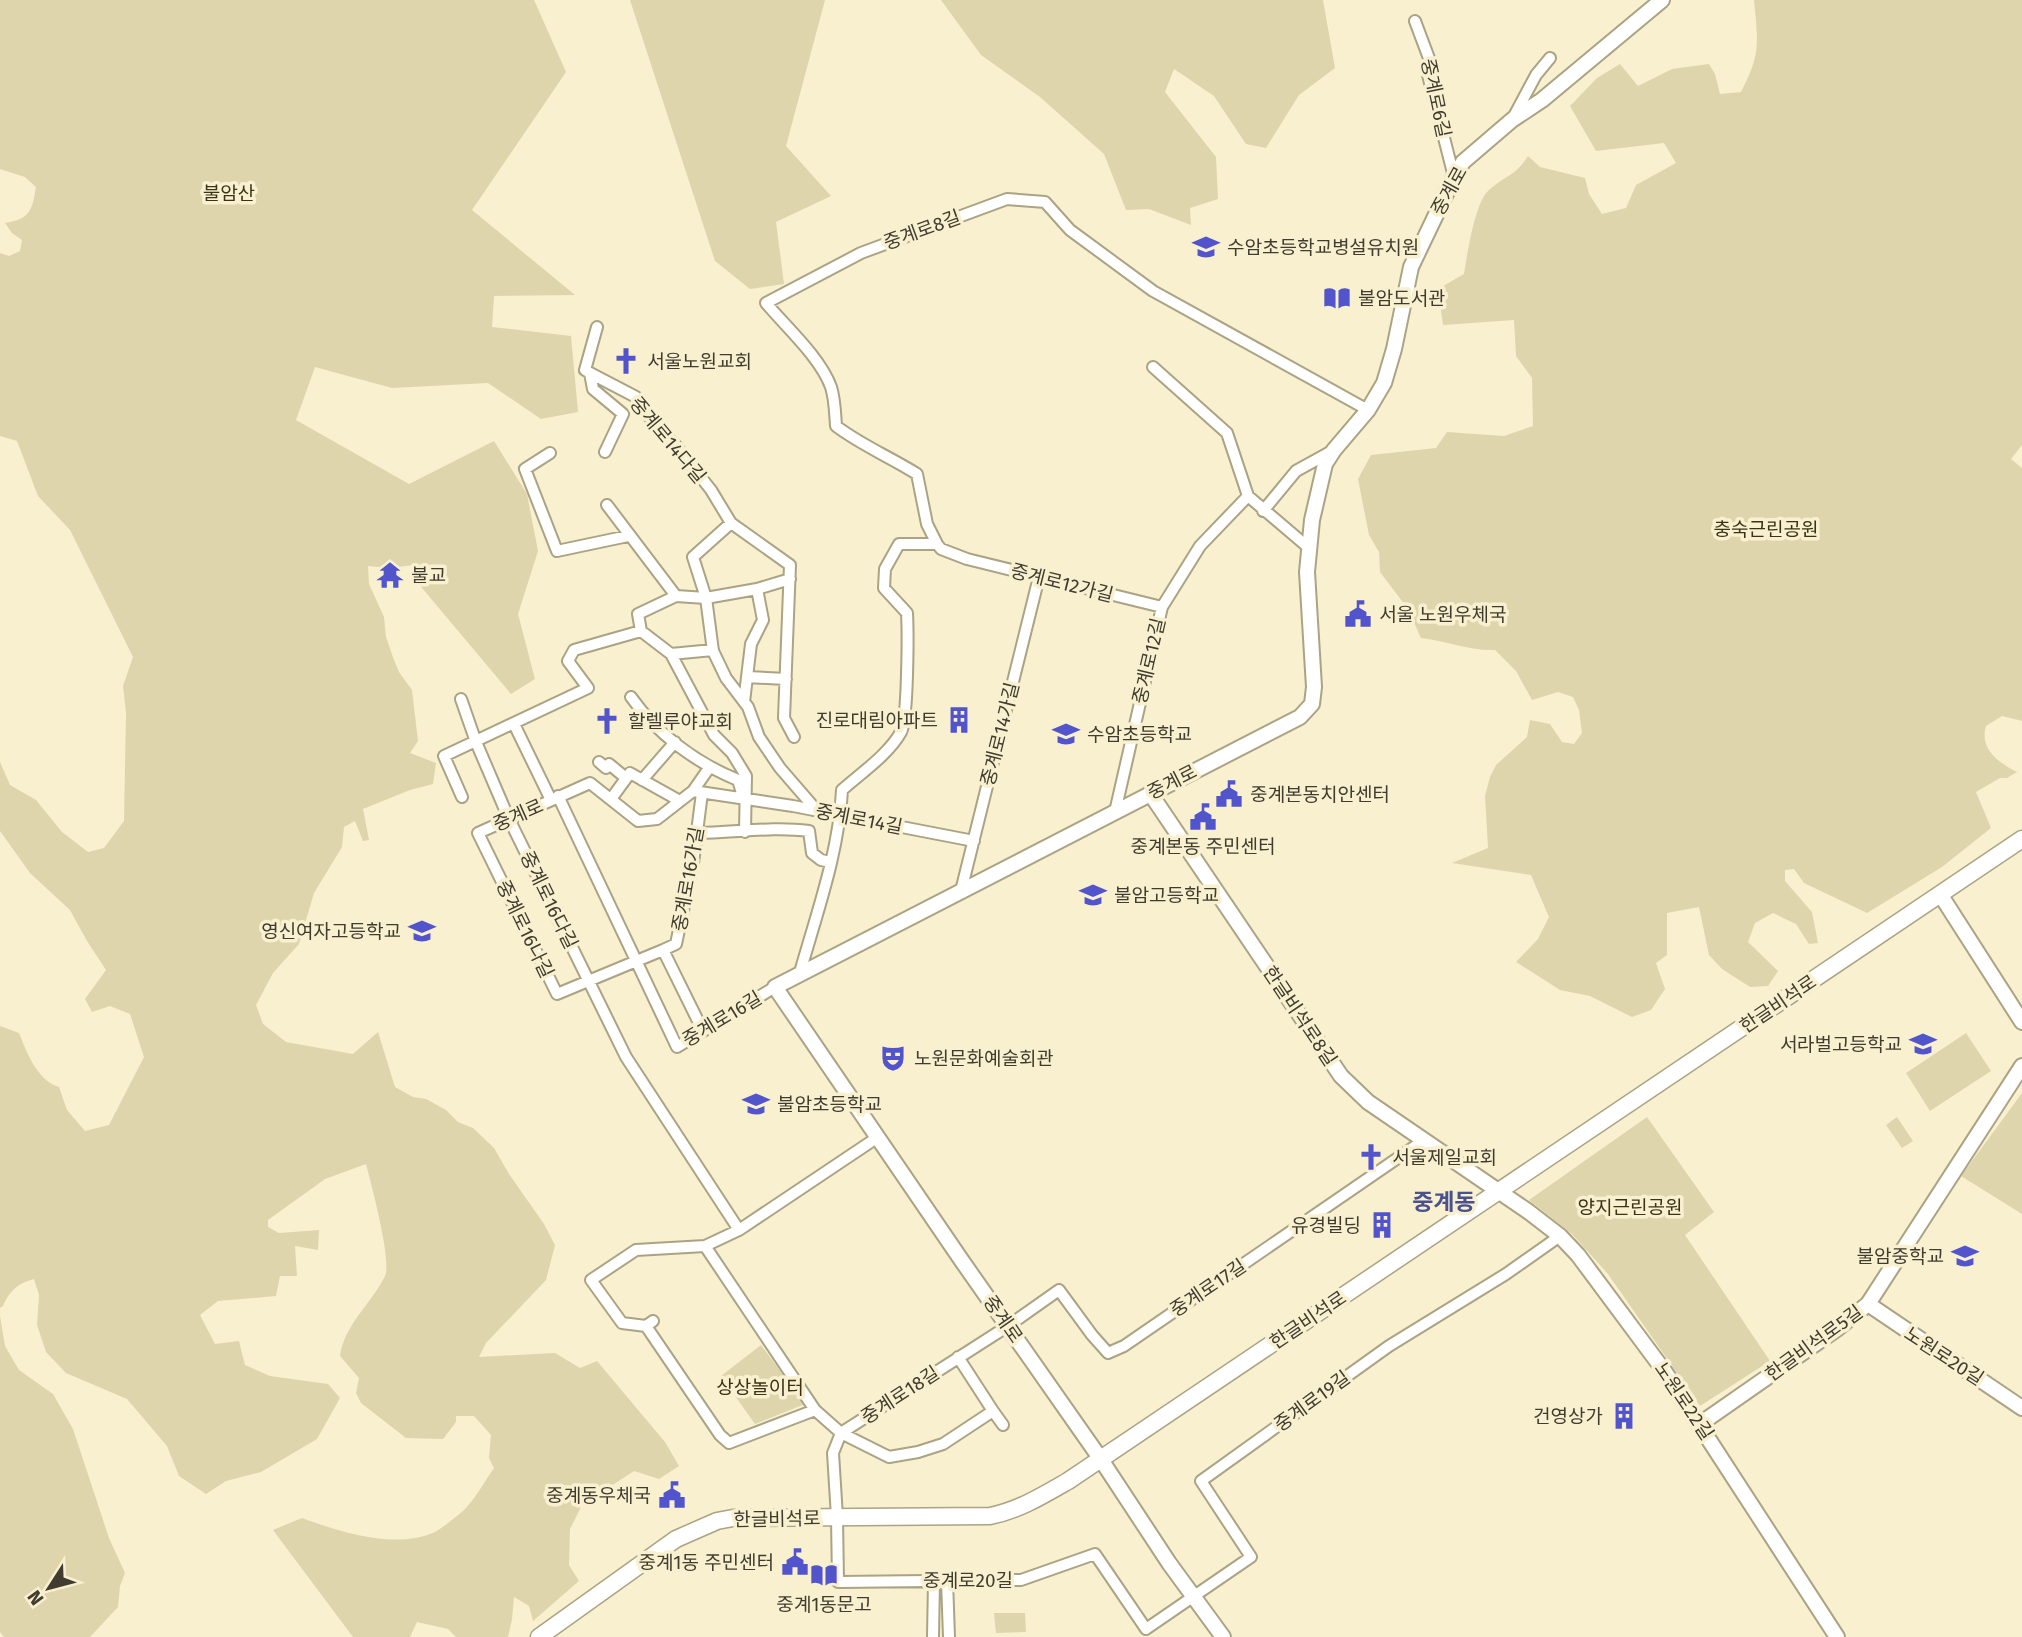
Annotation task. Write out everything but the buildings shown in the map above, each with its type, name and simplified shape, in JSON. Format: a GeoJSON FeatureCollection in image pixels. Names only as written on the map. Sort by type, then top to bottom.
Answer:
{"type":"FeatureCollection","features":[{"type":"Feature","properties":{"kind":"main road","name":"한글비석로"},"geometry":{"type":"LineString","coordinates":[[539,1637],[676,1539],[717,1521],[733,1518],[964,1517],[999,1514],[1034,1501],[1068,1482],[2022,839]]}},
{"type":"Feature","properties":{"kind":"street","name":"중계로"},"geometry":{"type":"LineString","coordinates":[[1223,1637],[775,987],[1300,718],[1312,704],[1314,687],[1307,572],[1314,506],[1325,464],[1368,410],[1384,383],[1411,267],[1454,177],[1463,162],[1512,120],[1542,100],[1661,0]]}},
{"type":"Feature","properties":{"kind":"street","name":"중계로6길"},"geometry":{"type":"LineString","coordinates":[[1415,21],[1430,61],[1428,75],[1454,177]]}},
{"type":"Feature","properties":{"kind":"street"},"geometry":{"type":"LineString","coordinates":[[1512,120],[1535,75],[1550,58]]}},
{"type":"Feature","properties":{"kind":"street","name":"중계로8길"},"geometry":{"type":"LineString","coordinates":[[937,544],[927,524],[917,474],[852,438],[836,426],[835,402],[830,385],[819,365],[766,303],[861,253],[1007,198],[1045,202],[1070,230],[1153,290],[1368,410]]}},
{"type":"Feature","properties":{"kind":"street"},"geometry":{"type":"LineString","coordinates":[[590,373],[585,370],[597,327]]}},
{"type":"Feature","properties":{"kind":"street"},"geometry":{"type":"LineString","coordinates":[[1153,367],[1227,433],[1248,496],[1309,548]]}},
{"type":"Feature","properties":{"kind":"street","name":"중계로14다길"},"geometry":{"type":"LineString","coordinates":[[590,373],[593,389],[622,414],[606,452]]}},
{"type":"Feature","properties":{"kind":"street","name":"중계로14다길"},"geometry":{"type":"LineString","coordinates":[[590,373],[636,397],[661,434],[673,442],[711,490],[731,523],[790,565],[790,579]]}},
{"type":"Feature","properties":{"kind":"street","name":"중계로"},"geometry":{"type":"LineString","coordinates":[[1263,511],[1296,471],[1334,450]]}},
{"type":"Feature","properties":{"kind":"street"},"geometry":{"type":"LineString","coordinates":[[550,453],[525,468],[557,551],[628,536]]}},
{"type":"Feature","properties":{"kind":"street","name":"중계로12길"},"geometry":{"type":"LineString","coordinates":[[1115,811],[1162,607],[1200,546],[1248,496]]}},
{"type":"Feature","properties":{"kind":"street"},"geometry":{"type":"LineString","coordinates":[[607,505],[676,596]]}},
{"type":"Feature","properties":{"kind":"street"},"geometry":{"type":"LineString","coordinates":[[731,523],[693,557],[706,597],[713,650],[726,678],[744,702],[759,737],[780,768],[812,805],[813,810]]}},
{"type":"Feature","properties":{"kind":"street"},"geometry":{"type":"LineString","coordinates":[[799,976],[831,862],[841,816],[842,790],[891,745],[903,730],[908,647],[907,613],[884,588],[886,569],[899,544],[937,544]]}},
{"type":"Feature","properties":{"kind":"street","name":"중계로12가길"},"geometry":{"type":"LineString","coordinates":[[937,544],[961,558],[1162,607]]}},
{"type":"Feature","properties":{"kind":"street","name":"중계로14가길"},"geometry":{"type":"LineString","coordinates":[[961,891],[1039,577]]}},
{"type":"Feature","properties":{"kind":"street"},"geometry":{"type":"LineString","coordinates":[[745,832],[746,776],[732,753],[714,735],[671,654],[641,631],[638,614],[676,596],[706,597],[757,589],[790,579],[785,718],[794,737]]}},
{"type":"Feature","properties":{"kind":"street"},"geometry":{"type":"LineString","coordinates":[[744,702],[751,644],[763,620],[757,589]]}},
{"type":"Feature","properties":{"kind":"street"},"geometry":{"type":"LineString","coordinates":[[462,797],[444,756],[588,688],[568,661],[574,650],[641,631]]}},
{"type":"Feature","properties":{"kind":"street"},"geometry":{"type":"LineString","coordinates":[[671,654],[713,650]]}},
{"type":"Feature","properties":{"kind":"street"},"geometry":{"type":"LineString","coordinates":[[747,677],[786,679]]}},
{"type":"Feature","properties":{"kind":"street"},"geometry":{"type":"LineString","coordinates":[[631,696],[648,718],[675,743],[709,768],[738,780],[744,799]]}},
{"type":"Feature","properties":{"kind":"street","name":"중계로16다길"},"geometry":{"type":"LineString","coordinates":[[461,699],[509,819],[588,982]]}},
{"type":"Feature","properties":{"kind":"street","name":"중계로16길"},"geometry":{"type":"LineString","coordinates":[[514,724],[554,798],[677,1047],[775,987]]}},
{"type":"Feature","properties":{"kind":"street"},"geometry":{"type":"LineString","coordinates":[[642,779],[675,743]]}},
{"type":"Feature","properties":{"kind":"street"},"geometry":{"type":"LineString","coordinates":[[598,762],[606,768],[609,764],[626,778]]}},
{"type":"Feature","properties":{"kind":"street"},"geometry":{"type":"LineString","coordinates":[[554,798],[590,783],[638,821],[657,819],[697,792],[709,768]]}},
{"type":"Feature","properties":{"kind":"street"},"geometry":{"type":"LineString","coordinates":[[611,799],[630,773],[680,801]]}},
{"type":"Feature","properties":{"kind":"street","name":"중계로14길"},"geometry":{"type":"LineString","coordinates":[[697,792],[813,810],[974,841]]}},
{"type":"Feature","properties":{"kind":"street","name":"중계로16가길"},"geometry":{"type":"LineString","coordinates":[[697,792],[697,833],[693,863],[676,944],[663,950],[703,1031]]}},
{"type":"Feature","properties":{"kind":"street","name":"한글비석로8길"},"geometry":{"type":"LineString","coordinates":[[1150,793],[1341,1076],[1368,1102],[1500,1192]]}},
{"type":"Feature","properties":{"kind":"street","name":"중계로"},"geometry":{"type":"LineString","coordinates":[[478,833],[554,798]]}},
{"type":"Feature","properties":{"kind":"street"},"geometry":{"type":"LineString","coordinates":[[697,833],[788,828],[809,831],[811,853],[821,860],[831,862]]}},
{"type":"Feature","properties":{"kind":"street","name":"중계로16나길"},"geometry":{"type":"LineString","coordinates":[[478,833],[557,994],[636,962]]}},
{"type":"Feature","properties":{"kind":"street"},"geometry":{"type":"LineString","coordinates":[[1940,894],[2022,1022]]}},
{"type":"Feature","properties":{"kind":"street"},"geometry":{"type":"LineString","coordinates":[[636,962],[663,950]]}},
{"type":"Feature","properties":{"kind":"street"},"geometry":{"type":"LineString","coordinates":[[588,982],[626,1056],[739,1230]]}},
{"type":"Feature","properties":{"kind":"street","name":"한글비석로5길"},"geometry":{"type":"LineString","coordinates":[[1700,1424],[1868,1304],[2022,1066]]}},
{"type":"Feature","properties":{"kind":"street"},"geometry":{"type":"LineString","coordinates":[[815,1410],[729,1443],[720,1435],[649,1323],[622,1323],[591,1280],[636,1250],[705,1247],[739,1230],[878,1137]]}},
{"type":"Feature","properties":{"kind":"street","name":"중계로17길"},"geometry":{"type":"LineString","coordinates":[[1008,1326],[1059,1290],[1108,1353],[1124,1346],[1424,1140]]}},
{"type":"Feature","properties":{"kind":"street","name":"노원로22길"},"geometry":{"type":"LineString","coordinates":[[1500,1192],[1560,1236],[1619,1308],[1700,1424],[1837,1637]]}},
{"type":"Feature","properties":{"kind":"street","name":"중계로19길"},"geometry":{"type":"LineString","coordinates":[[1194,1597],[1251,1557],[1201,1481],[1389,1346],[1506,1274],[1560,1236]]}},
{"type":"Feature","properties":{"kind":"street"},"geometry":{"type":"LineString","coordinates":[[705,1247],[815,1410],[842,1433]]}},
{"type":"Feature","properties":{"kind":"street","name":"노원로20길"},"geometry":{"type":"LineString","coordinates":[[1868,1304],[2022,1408]]}},
{"type":"Feature","properties":{"kind":"street","name":"중계로18길"},"geometry":{"type":"LineString","coordinates":[[837,1517],[833,1453],[842,1433],[1008,1326]]}},
{"type":"Feature","properties":{"kind":"street","name":"중계로18길"},"geometry":{"type":"LineString","coordinates":[[842,1433],[889,1457],[943,1444],[993,1411],[958,1357]]}},
{"type":"Feature","properties":{"kind":"street"},"geometry":{"type":"LineString","coordinates":[[993,1411],[1003,1425]]}},
{"type":"Feature","properties":{"kind":"street","name":"중계로20길"},"geometry":{"type":"LineString","coordinates":[[837,1517],[838,1582],[1021,1580],[1095,1554],[1146,1629],[1194,1597]]}},
{"type":"Feature","properties":{"kind":"street"},"geometry":{"type":"LineString","coordinates":[[933,1637],[934,1580]]}},
{"type":"Feature","properties":{"kind":"street"},"geometry":{"type":"LineString","coordinates":[[947,1580],[949,1637]]}},
{"type":"Feature","properties":{"kind":"green space","name":"불암산"},"geometry":{"type":"Polygon","coordinates":[[[0,0],[534,0],[566,72],[472,210],[575,295],[494,296],[492,327],[571,336],[578,412],[541,419],[488,383],[392,388],[315,367],[296,420],[409,484],[494,441],[527,494],[538,551],[518,614],[535,679],[511,694],[417,582],[413,565],[390,568],[368,566],[369,584],[384,617],[386,637],[394,660],[412,690],[418,741],[410,753],[436,763],[433,784],[363,809],[369,840],[363,841],[355,821],[344,827],[342,847],[314,893],[299,944],[273,973],[256,1005],[263,1024],[286,1042],[353,1054],[378,1032],[395,1087],[446,1110],[458,1122],[473,1128],[494,1148],[555,1245],[546,1280],[486,1343],[479,1357],[555,1353],[580,1368],[597,1361],[665,1442],[679,1466],[659,1479],[634,1471],[608,1488],[588,1493],[570,1529],[569,1565],[579,1581],[533,1621],[529,1606],[514,1597],[508,1637],[456,1637],[448,1629],[417,1622],[410,1637],[353,1637],[273,1530],[302,1518],[368,1537],[420,1537],[435,1532],[462,1512],[494,1468],[489,1458],[491,1435],[474,1416],[456,1416],[456,1422],[443,1439],[406,1438],[361,1403],[356,1393],[359,1378],[340,1356],[347,1334],[385,1276],[386,1255],[366,1164],[325,1179],[268,1220],[268,1227],[279,1233],[319,1230],[318,1250],[295,1246],[297,1276],[280,1276],[276,1296],[218,1301],[200,1315],[215,1344],[239,1341],[245,1365],[270,1376],[328,1384],[340,1398],[317,1439],[261,1472],[226,1481],[206,1494],[179,1476],[167,1446],[127,1399],[66,1373],[46,1352],[37,1325],[39,1295],[34,1279],[15,1288],[0,1308],[0,1026],[19,1033],[34,1065],[45,1078],[59,1087],[67,1110],[85,1131],[109,1125],[144,1057],[130,1014],[110,1006],[92,1012],[85,999],[106,970],[70,910],[30,873],[0,831],[0,762],[10,785],[36,800],[62,832],[88,852],[104,848],[124,821],[126,713],[123,686],[133,657],[70,530],[38,496],[17,441],[0,436],[0,253],[9,256],[20,251],[22,240],[12,233],[5,223],[20,219],[28,213],[36,187],[25,177],[0,169],[0,0]]]}},
{"type":"Feature","properties":{"kind":"green space"},"geometry":{"type":"Polygon","coordinates":[[[630,0],[825,0],[786,146],[831,196],[776,222],[784,284],[750,289],[715,261],[630,0]]]}},
{"type":"Feature","properties":{"kind":"green space"},"geometry":{"type":"Polygon","coordinates":[[[941,0],[1323,0],[1335,68],[1299,95],[1266,148],[1246,144],[1214,96],[1174,69],[1165,92],[1216,157],[1218,199],[1190,208],[1191,225],[1149,209],[1126,210],[1104,154],[1040,97],[981,55],[941,0]]]}},
{"type":"Feature","properties":{"kind":"green space","name":"충숙근린공원"},"geometry":{"type":"Polygon","coordinates":[[[1754,0],[2022,0],[2022,445],[2011,459],[2022,468],[2022,721],[2002,716],[1986,726],[1985,734],[1985,742],[1992,754],[2017,772],[1976,792],[1991,828],[1942,867],[1867,913],[1804,883],[1794,869],[1785,870],[1785,881],[1812,912],[1818,943],[1809,944],[1796,924],[1773,913],[1755,923],[1748,942],[1778,971],[1768,986],[1750,987],[1722,969],[1709,955],[1699,907],[1667,913],[1667,955],[1656,963],[1665,989],[1651,1010],[1632,1017],[1590,996],[1560,990],[1516,962],[1538,939],[1549,917],[1531,875],[1452,863],[1488,848],[1485,796],[1490,777],[1496,765],[1527,737],[1530,720],[1550,724],[1562,742],[1574,744],[1582,733],[1579,710],[1573,697],[1558,692],[1532,700],[1516,671],[1495,650],[1421,638],[1408,609],[1380,572],[1379,552],[1369,535],[1358,479],[1371,455],[1436,448],[1447,432],[1504,436],[1533,426],[1532,378],[1516,356],[1514,320],[1443,325],[1438,289],[1464,274],[1472,230],[1483,197],[1519,168],[1528,156],[1540,167],[1585,178],[1589,194],[1602,214],[1626,208],[1636,185],[1676,163],[1664,143],[1596,151],[1570,106],[1597,78],[1620,64],[1638,86],[1672,69],[1709,64],[1715,74],[1720,94],[1741,92],[1757,48],[1754,0]]]}},
{"type":"Feature","properties":{"kind":"green space"},"geometry":{"type":"Polygon","coordinates":[[[1966,1033],[1991,1071],[1930,1111],[1906,1073],[1966,1033]]]}},
{"type":"Feature","properties":{"kind":"green space"},"geometry":{"type":"Polygon","coordinates":[[[2022,1093],[2022,1214],[1961,1176],[2022,1093]]]}},
{"type":"Feature","properties":{"kind":"green space","name":"양지근린공원"},"geometry":{"type":"Polygon","coordinates":[[[1647,1117],[1714,1212],[1685,1235],[1770,1361],[1700,1406],[1608,1274],[1572,1234],[1529,1200],[1647,1117]]]}},
{"type":"Feature","properties":{"kind":"green space"},"geometry":{"type":"Polygon","coordinates":[[[1897,1117],[1913,1141],[1902,1148],[1886,1125],[1897,1117]]]}},
{"type":"Feature","properties":{"kind":"green space"},"geometry":{"type":"Polygon","coordinates":[[[0,1316],[5,1346],[19,1370],[53,1394],[73,1429],[109,1538],[125,1573],[120,1586],[118,1607],[90,1637],[4,1637],[0,1632],[0,1316]]]}},
{"type":"Feature","properties":{"kind":"green space","name":"상상놀이터"},"geometry":{"type":"Polygon","coordinates":[[[761,1345],[805,1404],[755,1424],[721,1376],[761,1345]]]}},
{"type":"Feature","properties":{"kind":"green space"},"geometry":{"type":"Polygon","coordinates":[[[994,1613],[1025,1613],[1026,1632],[996,1633],[994,1613]]]}},
{"type":"Feature","properties":{"kind":"place","name":"수암초등학교병설유치원"},"geometry":{"type":"Point","coordinates":[1206,247]}},
{"type":"Feature","properties":{"kind":"place","name":"불암도서관"},"geometry":{"type":"Point","coordinates":[1337,298]}},
{"type":"Feature","properties":{"kind":"place","name":"서울노원교회"},"geometry":{"type":"Point","coordinates":[626,361]}},
{"type":"Feature","properties":{"kind":"place","name":"불교"},"geometry":{"type":"Point","coordinates":[390,575]}},
{"type":"Feature","properties":{"kind":"place","name":"서울 노원우체국"},"geometry":{"type":"Point","coordinates":[1358,614]}},
{"type":"Feature","properties":{"kind":"place","name":"진로대림아파트"},"geometry":{"type":"Point","coordinates":[959,720]}},
{"type":"Feature","properties":{"kind":"place","name":"할렐루야교회"},"geometry":{"type":"Point","coordinates":[607,721]}},
{"type":"Feature","properties":{"kind":"place","name":"수암초등학교"},"geometry":{"type":"Point","coordinates":[1066,734]}},
{"type":"Feature","properties":{"kind":"place","name":"중계본동치안센터"},"geometry":{"type":"Point","coordinates":[1229,794]}},
{"type":"Feature","properties":{"kind":"place","name":"중계본동 주민센터"},"geometry":{"type":"Point","coordinates":[1203,817]}},
{"type":"Feature","properties":{"kind":"place","name":"불암고등학교"},"geometry":{"type":"Point","coordinates":[1093,895]}},
{"type":"Feature","properties":{"kind":"place","name":"영신여자고등학교"},"geometry":{"type":"Point","coordinates":[422,931]}},
{"type":"Feature","properties":{"kind":"place","name":"서라벌고등학교"},"geometry":{"type":"Point","coordinates":[1923,1044]}},
{"type":"Feature","properties":{"kind":"place","name":"노원문화예술회관"},"geometry":{"type":"Point","coordinates":[893,1058]}},
{"type":"Feature","properties":{"kind":"place","name":"불암초등학교"},"geometry":{"type":"Point","coordinates":[756,1104]}},
{"type":"Feature","properties":{"kind":"place","name":"서울제일교회"},"geometry":{"type":"Point","coordinates":[1371,1157]}},
{"type":"Feature","properties":{"kind":"place","name":"유경빌딩"},"geometry":{"type":"Point","coordinates":[1382,1225]}},
{"type":"Feature","properties":{"kind":"place","name":"불암중학교"},"geometry":{"type":"Point","coordinates":[1965,1256]}},
{"type":"Feature","properties":{"kind":"place","name":"건영상가"},"geometry":{"type":"Point","coordinates":[1624,1416]}},
{"type":"Feature","properties":{"kind":"place","name":"중계동우체국"},"geometry":{"type":"Point","coordinates":[672,1495]}},
{"type":"Feature","properties":{"kind":"place","name":"중계1동 주민센터"},"geometry":{"type":"Point","coordinates":[795,1562]}},
{"type":"Feature","properties":{"kind":"place","name":"중계1동문고"},"geometry":{"type":"Point","coordinates":[824,1575]}},
{"type":"Feature","properties":{"kind":"district","name":"중계동"},"geometry":{"type":"Point","coordinates":[1444,1202]}}]}
